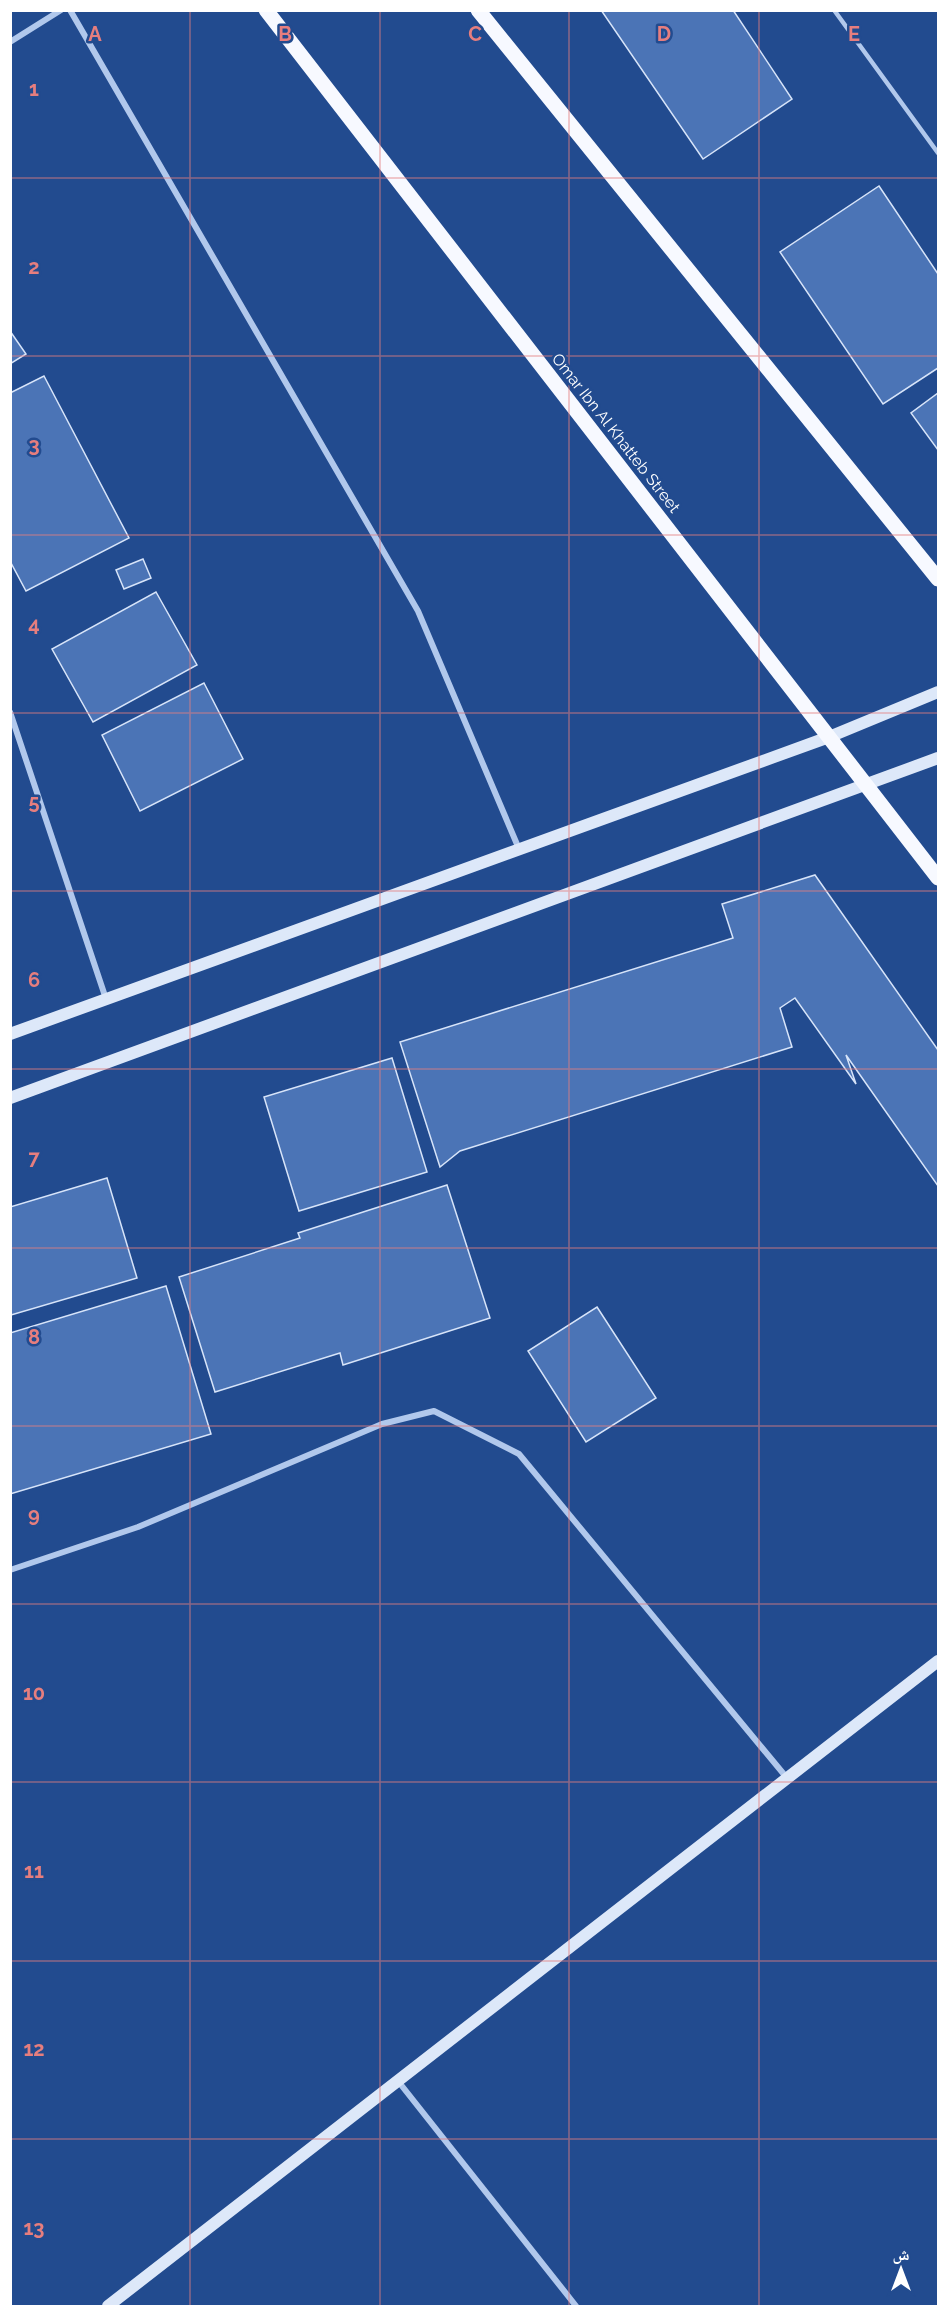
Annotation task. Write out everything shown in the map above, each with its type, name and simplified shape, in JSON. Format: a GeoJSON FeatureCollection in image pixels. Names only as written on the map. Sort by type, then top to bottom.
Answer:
{"type":"FeatureCollection","features":[{"type":"Feature","properties":{"kind":"main road","name":"Omar Ibn Al Khatteb Street"},"geometry":{"type":"LineString","coordinates":[[266,10],[939,879]]}},
{"type":"Feature","properties":{"kind":"main road"},"geometry":{"type":"LineString","coordinates":[[478,10],[939,579]]}},
{"type":"Feature","properties":{"kind":"street"},"geometry":{"type":"LineString","coordinates":[[10,42],[61,10]]}},
{"type":"Feature","properties":{"kind":"street"},"geometry":{"type":"LineString","coordinates":[[70,10],[418,612],[519,850]]}},
{"type":"Feature","properties":{"kind":"street"},"geometry":{"type":"LineString","coordinates":[[10,1034],[829,737],[939,692]]}},
{"type":"Feature","properties":{"kind":"street"},"geometry":{"type":"LineString","coordinates":[[10,712],[106,999]]}},
{"type":"Feature","properties":{"kind":"street"},"geometry":{"type":"LineString","coordinates":[[10,1098],[939,758]]}},
{"type":"Feature","properties":{"kind":"street"},"geometry":{"type":"LineString","coordinates":[[10,1570],[138,1527],[382,1424],[434,1411],[519,1454],[787,1778]]}},
{"type":"Feature","properties":{"kind":"street"},"geometry":{"type":"LineString","coordinates":[[108,2307],[939,1661]]}},
{"type":"Feature","properties":{"kind":"street"},"geometry":{"type":"LineString","coordinates":[[398,2081],[576,2307]]}},
{"type":"Feature","properties":{"kind":"lane"},"geometry":{"type":"LineString","coordinates":[[834,10],[939,153]]}},
{"type":"Feature","properties":{"kind":"building"},"geometry":{"type":"Polygon","coordinates":[[[601,10],[733,10],[792,99],[703,159],[601,10]]]}},
{"type":"Feature","properties":{"kind":"building"},"geometry":{"type":"Polygon","coordinates":[[[879,186],[938,274],[938,368],[883,404],[780,252],[879,186]]]}},
{"type":"Feature","properties":{"kind":"building"},"geometry":{"type":"Polygon","coordinates":[[[10,331],[26,354],[10,364],[10,331]]]}},
{"type":"Feature","properties":{"kind":"building"},"geometry":{"type":"Polygon","coordinates":[[[44,376],[129,538],[26,591],[10,561],[10,393],[44,376]]]}},
{"type":"Feature","properties":{"kind":"building"},"geometry":{"type":"Polygon","coordinates":[[[938,393],[938,450],[911,413],[938,393]]]}},
{"type":"Feature","properties":{"kind":"building"},"geometry":{"type":"Polygon","coordinates":[[[143,559],[151,578],[124,589],[116,570],[143,559]]]}},
{"type":"Feature","properties":{"kind":"building"},"geometry":{"type":"Polygon","coordinates":[[[156,592],[197,665],[93,722],[52,649],[156,592]]]}},
{"type":"Feature","properties":{"kind":"building"},"geometry":{"type":"Polygon","coordinates":[[[204,683],[243,759],[140,811],[102,735],[204,683]]]}},
{"type":"Feature","properties":{"kind":"building"},"geometry":{"type":"Polygon","coordinates":[[[815,875],[938,1050],[938,1186],[846,1055],[856,1084],[795,998],[780,1008],[792,1047],[460,1151],[440,1167],[400,1042],[733,938],[722,904],[815,875]]]}},
{"type":"Feature","properties":{"kind":"building"},"geometry":{"type":"Polygon","coordinates":[[[392,1058],[427,1172],[299,1211],[264,1097],[392,1058]]]}},
{"type":"Feature","properties":{"kind":"building"},"geometry":{"type":"Polygon","coordinates":[[[107,1178],[137,1278],[11,1315],[10,1207],[107,1178]]]}},
{"type":"Feature","properties":{"kind":"building"},"geometry":{"type":"Polygon","coordinates":[[[447,1185],[490,1318],[343,1365],[340,1353],[215,1392],[179,1277],[300,1238],[298,1233],[447,1185]]]}},
{"type":"Feature","properties":{"kind":"building"},"geometry":{"type":"Polygon","coordinates":[[[166,1286],[211,1434],[10,1494],[10,1333],[166,1286]]]}},
{"type":"Feature","properties":{"kind":"building"},"geometry":{"type":"Polygon","coordinates":[[[597,1307],[656,1398],[586,1442],[528,1351],[597,1307]]]}}]}
